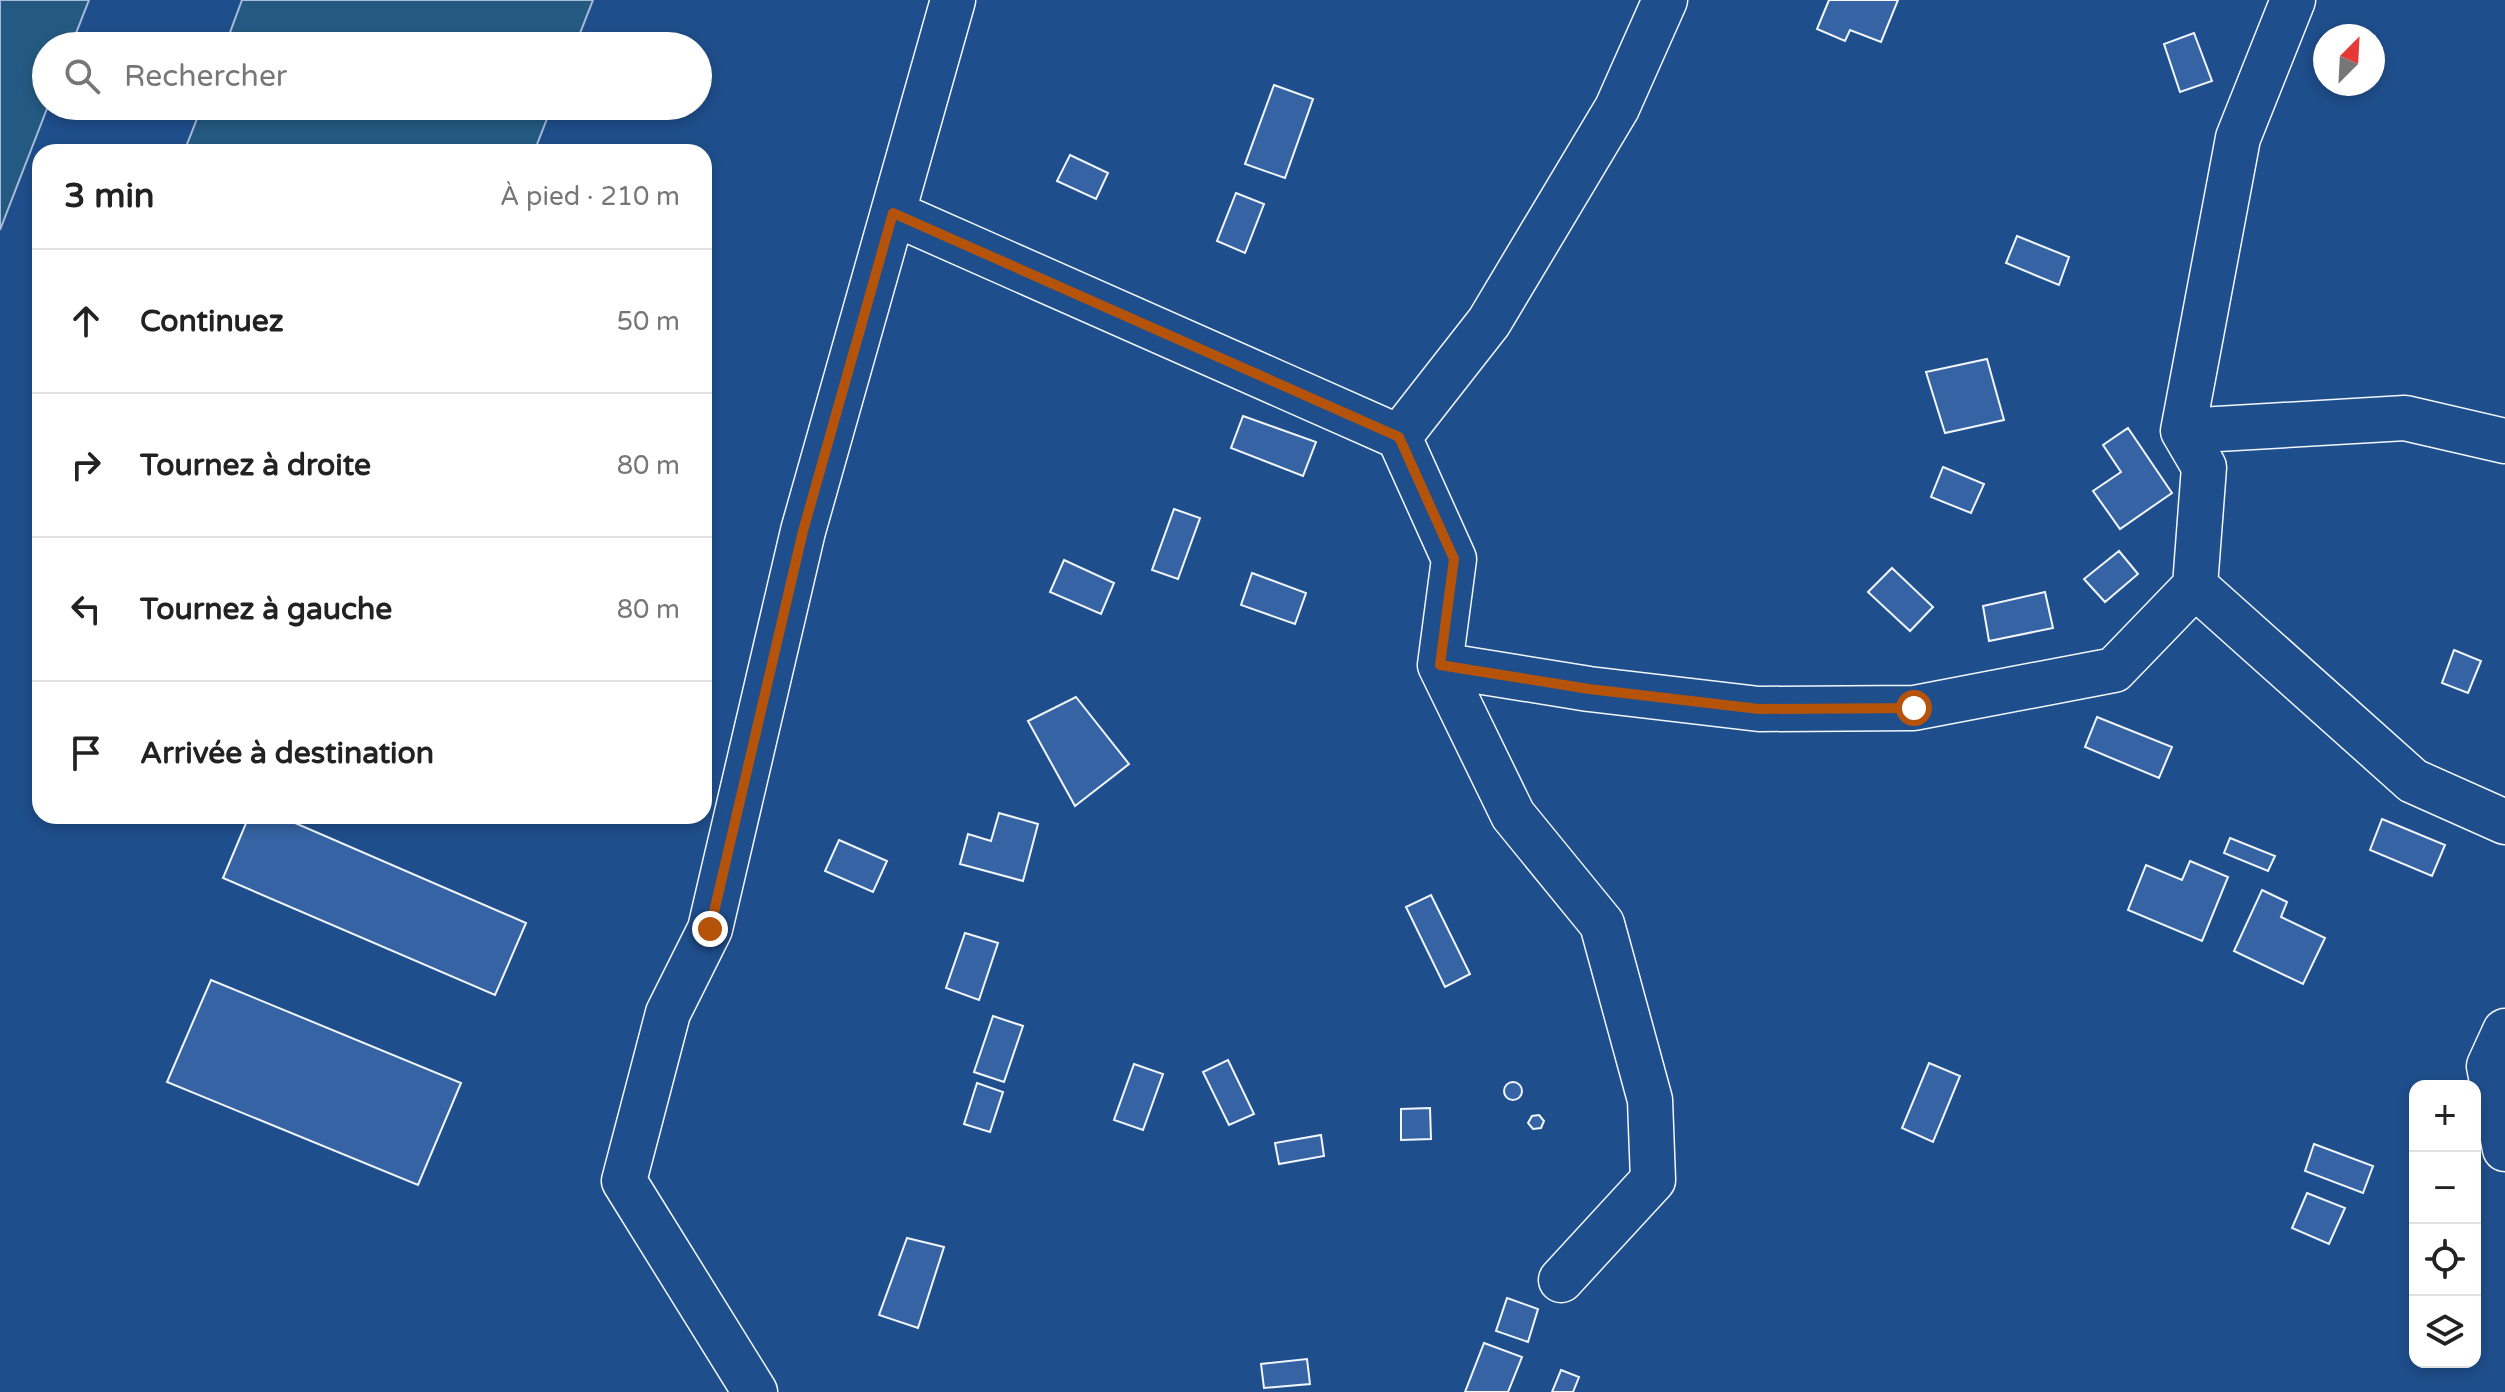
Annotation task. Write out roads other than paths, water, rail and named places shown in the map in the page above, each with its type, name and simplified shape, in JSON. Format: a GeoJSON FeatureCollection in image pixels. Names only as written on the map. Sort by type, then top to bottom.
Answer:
{"type":"FeatureCollection","features":[{"type":"Feature","properties":{"kind":"street"},"geometry":{"type":"LineString","coordinates":[[755,1392],[624,1181],[668,1013],[710,929],[803,531],[953,0]]}},
{"type":"Feature","properties":{"kind":"street"},"geometry":{"type":"LineString","coordinates":[[1399,437],[1489,322],[1617,108],[1665,0]]}},
{"type":"Feature","properties":{"kind":"street"},"geometry":{"type":"LineString","coordinates":[[1440,665],[1589,689],[1759,709],[1914,708],[2114,670],[2195,586],[2204,467],[2183,431],[2238,138],[2293,0]]}},
{"type":"Feature","properties":{"kind":"street"},"geometry":{"type":"LineString","coordinates":[[893,213],[1399,437],[1454,559],[1440,665],[1513,815],[1602,924],[1650,1100],[1653,1180],[1561,1280]]}},
{"type":"Feature","properties":{"kind":"street"},"geometry":{"type":"LineString","coordinates":[[2183,431],[2405,418],[2505,441]]}},
{"type":"Feature","properties":{"kind":"street"},"geometry":{"type":"LineString","coordinates":[[2195,586],[2413,781],[2505,822]]}},
{"type":"Feature","properties":{"kind":"street"},"geometry":{"type":"LineString","coordinates":[[2505,1031],[2489,1066],[2505,1149]]}}]}
